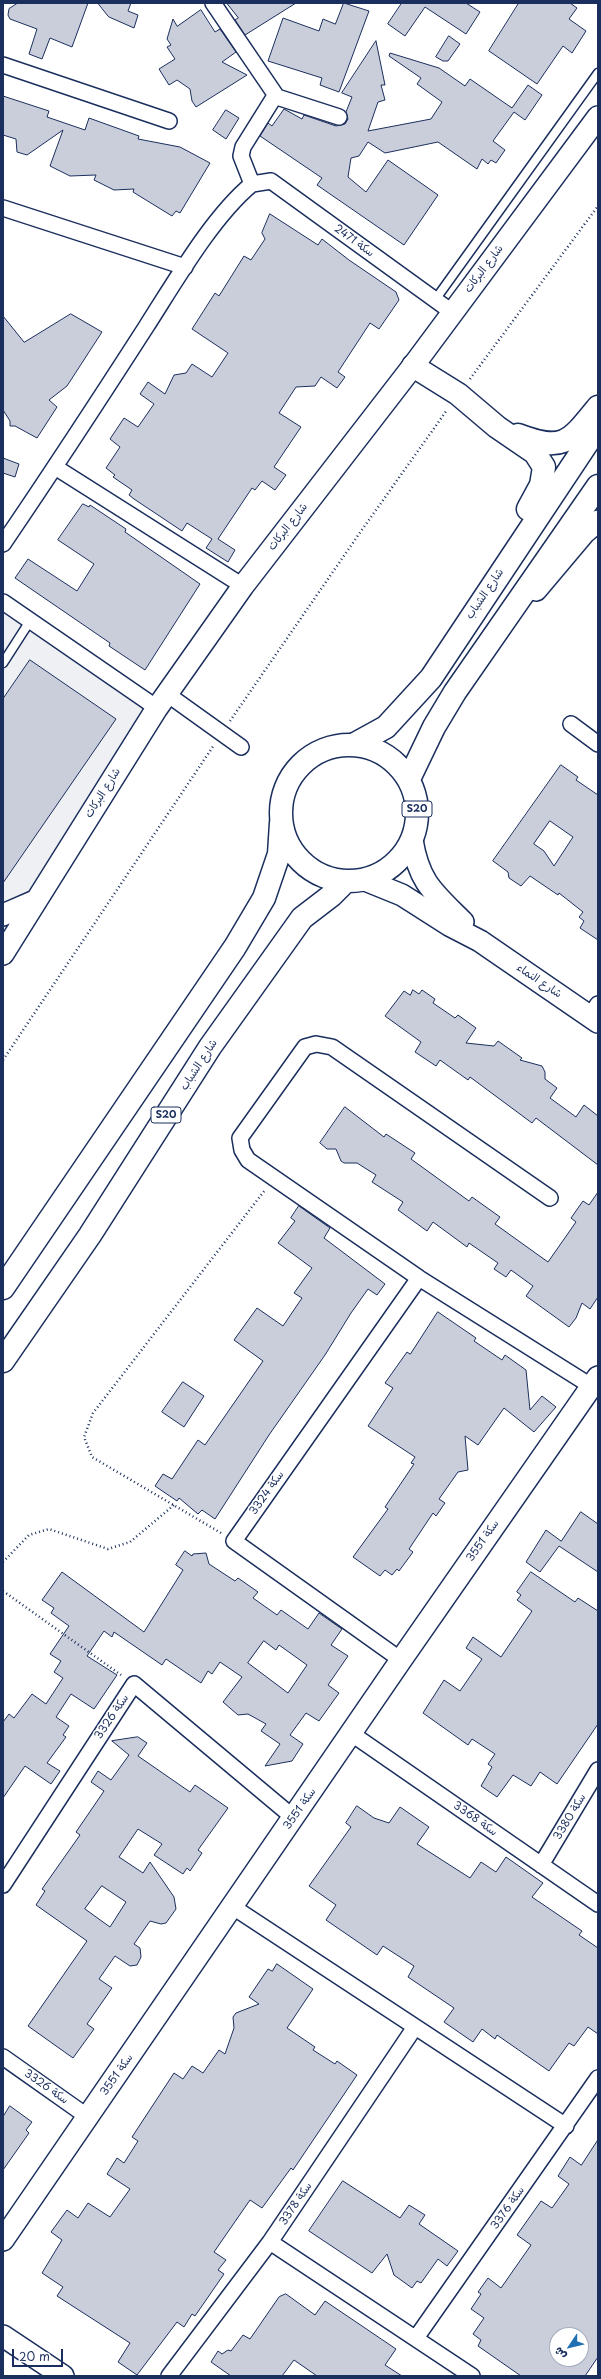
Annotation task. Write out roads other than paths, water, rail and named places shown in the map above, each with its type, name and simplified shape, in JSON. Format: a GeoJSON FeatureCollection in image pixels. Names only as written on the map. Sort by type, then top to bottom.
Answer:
{"type":"FeatureCollection","features":[{"type":"Feature","properties":{"kind":"main road"},"geometry":{"type":"LineString","coordinates":[[413,366],[458,394],[497,427],[535,453],[544,467],[541,486],[469,619]]}},
{"type":"Feature","properties":{"kind":"main road"},"geometry":{"type":"LineString","coordinates":[[497,427],[540,443],[556,445],[568,439],[598,407]]}},
{"type":"Feature","properties":{"kind":"main road","name":"شارع الشباب"},"geometry":{"type":"LineString","coordinates":[[355,744],[386,727],[431,678],[598,426]]}},
{"type":"Feature","properties":{"kind":"main road"},"geometry":{"type":"LineString","coordinates":[[409,780],[434,727],[598,486]]}},
{"type":"Feature","properties":{"kind":"main road","name":"S20"},"geometry":{"type":"LineString","coordinates":[[3,1288],[235,947],[264,898],[279,854],[281,823],[280,811],[284,791],[293,773],[302,762],[326,748],[355,744],[376,750],[395,762],[409,780],[415,794],[417,810],[416,825],[412,840],[404,854],[393,866],[380,874],[355,881],[326,878],[310,869],[292,851],[286,840],[281,823]]}},
{"type":"Feature","properties":{"kind":"main road","name":"شارع الشباب"},"geometry":{"type":"LineString","coordinates":[[3,1360],[90,1235],[215,1041],[302,918],[332,895],[355,881]]}},
{"type":"Feature","properties":{"kind":"street"},"geometry":{"type":"LineString","coordinates":[[213,3],[277,97],[339,117]]}},
{"type":"Feature","properties":{"kind":"street"},"geometry":{"type":"LineString","coordinates":[[3,65],[169,121]]}},
{"type":"Feature","properties":{"kind":"street"},"geometry":{"type":"LineString","coordinates":[[3,544],[56,467],[185,267],[236,197],[252,184],[241,156],[243,147],[273,99],[277,97]]}},
{"type":"Feature","properties":{"kind":"street","name":"شارع البركات"},"geometry":{"type":"LineString","coordinates":[[6,943],[35,901],[162,701],[243,586],[413,366],[444,306],[598,117]]}},
{"type":"Feature","properties":{"kind":"street","name":"سكة 2471"},"geometry":{"type":"LineString","coordinates":[[252,184],[271,181],[444,306]]}},
{"type":"Feature","properties":{"kind":"street"},"geometry":{"type":"LineString","coordinates":[[3,208],[185,267]]}},
{"type":"Feature","properties":{"kind":"street"},"geometry":{"type":"LineString","coordinates":[[56,467],[243,586]]}},
{"type":"Feature","properties":{"kind":"street"},"geometry":{"type":"LineString","coordinates":[[483,653],[584,533],[598,521]]}},
{"type":"Feature","properties":{"kind":"street"},"geometry":{"type":"LineString","coordinates":[[3,602],[30,621],[162,701],[222,733],[241,747]]}},
{"type":"Feature","properties":{"kind":"street"},"geometry":{"type":"LineString","coordinates":[[571,724],[598,744]]}},
{"type":"Feature","properties":{"kind":"street","name":"شارع النماء"},"geometry":{"type":"LineString","coordinates":[[412,840],[415,859],[422,877],[433,894],[480,941]]}},
{"type":"Feature","properties":{"kind":"street","name":"شارع النماء"},"geometry":{"type":"LineString","coordinates":[[355,881],[402,895],[449,925],[480,941],[595,1014]]}},
{"type":"Feature","properties":{"kind":"street"},"geometry":{"type":"LineString","coordinates":[[3,915],[35,901]]}},
{"type":"Feature","properties":{"kind":"street"},"geometry":{"type":"LineString","coordinates":[[550,1198],[332,1047],[316,1044],[305,1047],[240,1138],[242,1150],[248,1160],[419,1278],[595,1381]]}},
{"type":"Feature","properties":{"kind":"street","name":"سكة 3324"},"geometry":{"type":"LineString","coordinates":[[401,1660],[234,1541],[419,1278]]}},
{"type":"Feature","properties":{"kind":"street","name":"سكة 3551"},"geometry":{"type":"LineString","coordinates":[[3,2240],[352,1734],[401,1660],[595,1381]]}},
{"type":"Feature","properties":{"kind":"street","name":"سكة 3326"},"geometry":{"type":"LineString","coordinates":[[3,1885],[134,1684],[294,1818]]}},
{"type":"Feature","properties":{"kind":"street","name":"سكة 3368"},"geometry":{"type":"LineString","coordinates":[[352,1734],[598,1904]]}},
{"type":"Feature","properties":{"kind":"street","name":"سكة 3380"},"geometry":{"type":"LineString","coordinates":[[541,1865],[598,1770]]}},
{"type":"Feature","properties":{"kind":"street"},"geometry":{"type":"LineString","coordinates":[[233,1907],[566,2126]]}},
{"type":"Feature","properties":{"kind":"street","name":"سكة 3378"},"geometry":{"type":"LineString","coordinates":[[169,2376],[270,2242],[415,2027]]}},
{"type":"Feature","properties":{"kind":"street","name":"سكة 3326"},"geometry":{"type":"LineString","coordinates":[[3,2057],[88,2117]]}},
{"type":"Feature","properties":{"kind":"street","name":"سكة 3376"},"geometry":{"type":"LineString","coordinates":[[416,2338],[566,2126],[598,2078]]}},
{"type":"Feature","properties":{"kind":"street"},"geometry":{"type":"LineString","coordinates":[[270,2242],[472,2376]]}},
{"type":"Feature","properties":{"kind":"street"},"geometry":{"type":"LineString","coordinates":[[3,2336],[63,2376]]}},
{"type":"Feature","properties":{"kind":"lane"},"geometry":{"type":"LineString","coordinates":[[444,306],[598,73]]}},
{"type":"Feature","properties":{"kind":"lane"},"geometry":{"type":"LineString","coordinates":[[3,663],[30,621]]}}]}
